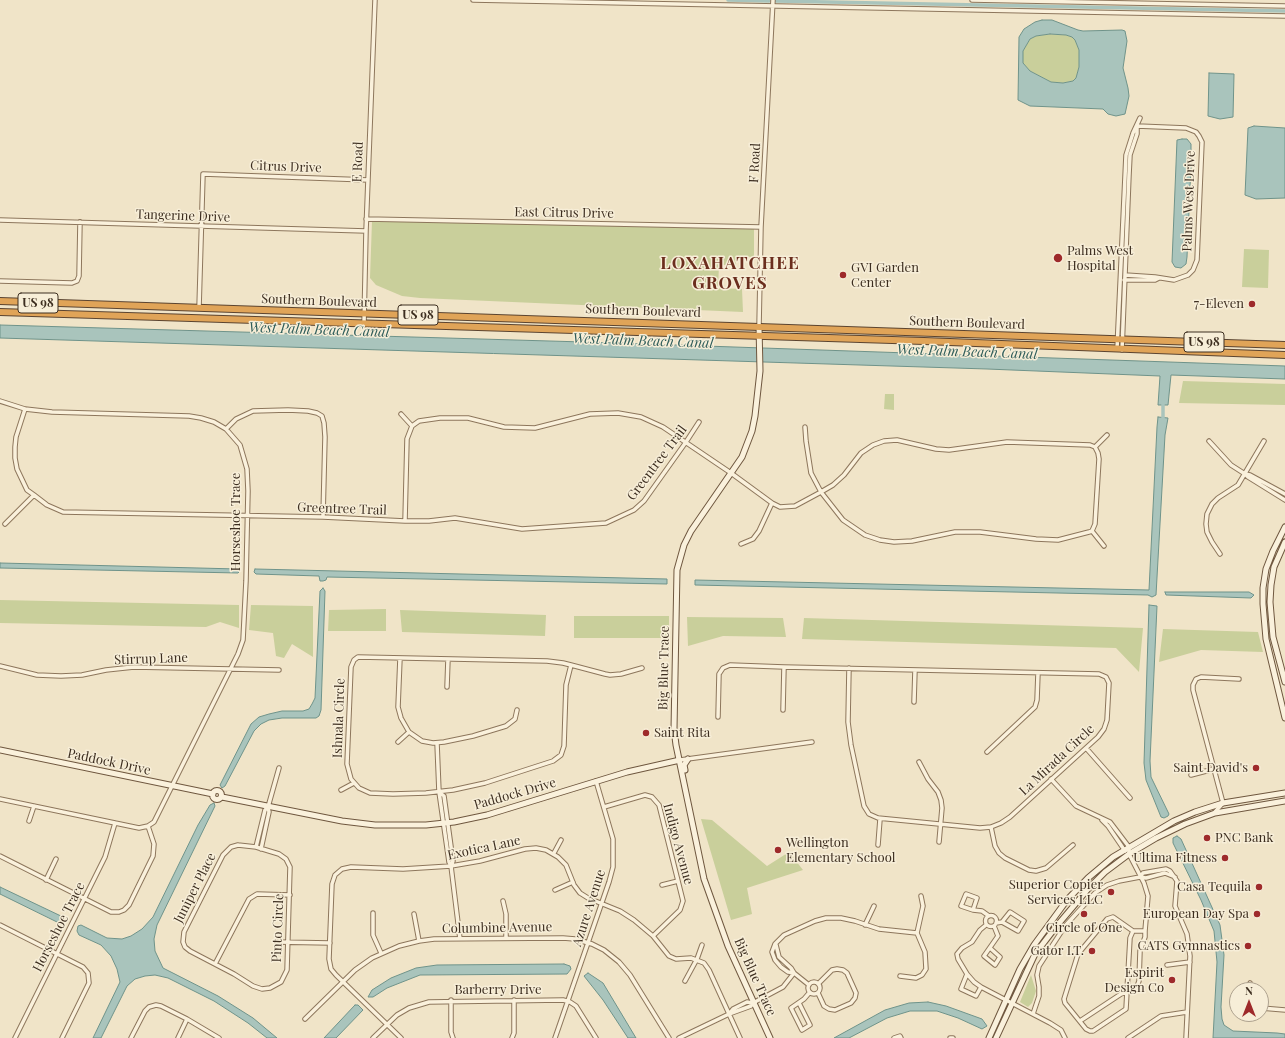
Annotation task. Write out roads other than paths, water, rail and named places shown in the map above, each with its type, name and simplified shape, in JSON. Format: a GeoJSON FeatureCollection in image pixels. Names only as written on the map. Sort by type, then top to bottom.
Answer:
{"type":"FeatureCollection","features":[{"type":"Feature","properties":{"kind":"highway","name":"Southern Boulevard"},"geometry":{"type":"LineString","coordinates":[[0,301],[1285,345]]}},
{"type":"Feature","properties":{"kind":"highway","name":"Southern Boulevard"},"geometry":{"type":"LineString","coordinates":[[0,312],[364,324],[760,340],[924,341],[1120,350],[1285,355]]}},
{"type":"Feature","properties":{"kind":"street","name":"E Road"},"geometry":{"type":"LineString","coordinates":[[364,324],[366,219],[375,0]]}},
{"type":"Feature","properties":{"kind":"street"},"geometry":{"type":"LineString","coordinates":[[473,0],[1285,16]]}},
{"type":"Feature","properties":{"kind":"street","name":"F Road"},"geometry":{"type":"LineString","coordinates":[[759,326],[761,227],[772,5],[774,0]]}},
{"type":"Feature","properties":{"kind":"street"},"geometry":{"type":"LineString","coordinates":[[972,0],[1285,6]]}},
{"type":"Feature","properties":{"kind":"street"},"geometry":{"type":"LineString","coordinates":[[1225,0],[1225,5]]}},
{"type":"Feature","properties":{"kind":"street"},"geometry":{"type":"LineString","coordinates":[[1120,350],[1126,155],[1133,133],[1140,118]]}},
{"type":"Feature","properties":{"kind":"street"},"geometry":{"type":"LineString","coordinates":[[1120,339],[1130,155],[1137,134],[1137,126]]}},
{"type":"Feature","properties":{"kind":"street","name":"Palms West Drive"},"geometry":{"type":"LineString","coordinates":[[1124,275],[1174,280],[1182,278],[1188,274],[1195,266],[1196,260],[1202,142],[1199,136],[1192,130],[1186,128],[1137,126]]}},
{"type":"Feature","properties":{"kind":"street","name":"Citrus Drive"},"geometry":{"type":"LineString","coordinates":[[202,226],[204,174],[368,180]]}},
{"type":"Feature","properties":{"kind":"street","name":"East Citrus Drive"},"geometry":{"type":"LineString","coordinates":[[366,219],[761,227]]}},
{"type":"Feature","properties":{"kind":"street","name":"Tangerine Drive"},"geometry":{"type":"LineString","coordinates":[[0,220],[366,231]]}},
{"type":"Feature","properties":{"kind":"street"},"geometry":{"type":"LineString","coordinates":[[0,281],[72,283],[77,281],[79,276],[80,222]]}},
{"type":"Feature","properties":{"kind":"street"},"geometry":{"type":"LineString","coordinates":[[199,308],[202,226]]}},
{"type":"Feature","properties":{"kind":"street","name":"Palms West Drive"},"geometry":{"type":"LineString","coordinates":[[1124,280],[1155,280],[1159,278]]}},
{"type":"Feature","properties":{"kind":"street","name":"Big Blue Trace"},"geometry":{"type":"LineString","coordinates":[[759,326],[760,371],[752,431],[742,457],[691,531],[684,545],[677,570],[674,729],[704,879],[728,946],[770,1038]]}},
{"type":"Feature","properties":{"kind":"street","name":"Horseshoe Trace"},"geometry":{"type":"LineString","coordinates":[[0,401],[25,409],[88,414],[189,416],[201,418],[214,422],[226,429],[240,445],[247,469],[244,632],[241,648],[155,820],[148,826]]}},
{"type":"Feature","properties":{"kind":"street","name":"Greentree Trail"},"geometry":{"type":"LineString","coordinates":[[25,409],[16,437],[15,458],[22,480],[27,490],[34,496],[47,505],[63,512],[323,517],[405,521],[429,521],[455,518],[522,529],[606,523],[624,516],[634,510],[644,501],[699,422]]}},
{"type":"Feature","properties":{"kind":"street"},"geometry":{"type":"LineString","coordinates":[[226,429],[236,419],[253,411],[288,410],[316,413],[322,416],[325,437],[323,517]]}},
{"type":"Feature","properties":{"kind":"street"},"geometry":{"type":"LineString","coordinates":[[405,521],[408,432],[412,426],[420,421],[440,418],[468,418],[504,427],[535,428],[590,414],[618,413],[641,417],[663,427],[772,503],[780,507],[795,506],[833,485],[844,475],[861,453],[873,445],[884,441],[897,440],[936,449],[949,450],[1007,442],[1028,442],[1056,445],[1086,444],[1095,447],[1099,459],[1097,511],[1096,521],[1092,531]]}},
{"type":"Feature","properties":{"kind":"street"},"geometry":{"type":"LineString","coordinates":[[401,414],[412,426]]}},
{"type":"Feature","properties":{"kind":"street"},"geometry":{"type":"LineString","coordinates":[[806,427],[806,441],[811,473],[821,492],[843,520],[865,535],[880,540],[894,542],[912,541],[955,532],[978,532],[1058,540],[1092,531]]}},
{"type":"Feature","properties":{"kind":"street"},"geometry":{"type":"LineString","coordinates":[[1095,447],[1107,435]]}},
{"type":"Feature","properties":{"kind":"street"},"geometry":{"type":"LineString","coordinates":[[1209,441],[1231,465],[1248,477],[1271,489],[1285,494]]}},
{"type":"Feature","properties":{"kind":"street"},"geometry":{"type":"LineString","coordinates":[[1220,554],[1207,532],[1207,514],[1214,502],[1222,495],[1234,489],[1240,483],[1264,442]]}},
{"type":"Feature","properties":{"kind":"street"},"geometry":{"type":"LineString","coordinates":[[1271,489],[1285,500]]}},
{"type":"Feature","properties":{"kind":"street"},"geometry":{"type":"LineString","coordinates":[[5,524],[34,496]]}},
{"type":"Feature","properties":{"kind":"street"},"geometry":{"type":"LineString","coordinates":[[741,544],[753,539],[759,531],[772,503]]}},
{"type":"Feature","properties":{"kind":"street"},"geometry":{"type":"LineString","coordinates":[[1285,527],[1268,565],[1264,579],[1263,604],[1266,638],[1285,718]]}},
{"type":"Feature","properties":{"kind":"street"},"geometry":{"type":"LineString","coordinates":[[1092,531],[1104,546]]}},
{"type":"Feature","properties":{"kind":"street"},"geometry":{"type":"LineString","coordinates":[[1285,542],[1274,567],[1270,602],[1273,637],[1285,682]]}},
{"type":"Feature","properties":{"kind":"street","name":"Ishnala Circle"},"geometry":{"type":"LineString","coordinates":[[354,783],[349,774],[347,764],[351,665],[354,660],[360,657],[547,661],[571,665],[610,675],[621,674],[642,668]]}},
{"type":"Feature","properties":{"kind":"street"},"geometry":{"type":"LineString","coordinates":[[400,658],[398,707],[403,723],[409,732],[422,740],[437,743],[473,736],[506,726],[515,719],[517,710]]}},
{"type":"Feature","properties":{"kind":"street"},"geometry":{"type":"LineString","coordinates":[[447,688],[448,659]]}},
{"type":"Feature","properties":{"kind":"street"},"geometry":{"type":"LineString","coordinates":[[341,790],[354,783],[361,789],[375,793],[410,794],[439,792],[485,783],[551,762],[559,757],[564,746],[566,685],[571,665]]}},
{"type":"Feature","properties":{"kind":"street","name":"La Mirada Circle"},"geometry":{"type":"LineString","coordinates":[[718,717],[719,674],[723,668],[730,665],[1099,674],[1104,675],[1108,679],[1108,714],[1106,724],[1101,734],[1006,820],[991,827],[980,828],[880,819]]}},
{"type":"Feature","properties":{"kind":"street","name":"Stirrup Lane"},"geometry":{"type":"LineString","coordinates":[[0,666],[37,675],[58,676],[82,675],[106,670],[134,667],[279,670]]}},
{"type":"Feature","properties":{"kind":"street"},"geometry":{"type":"LineString","coordinates":[[783,710],[784,667]]}},
{"type":"Feature","properties":{"kind":"street"},"geometry":{"type":"LineString","coordinates":[[849,668],[848,722],[850,745],[864,806],[871,816],[880,819],[878,845]]}},
{"type":"Feature","properties":{"kind":"street"},"geometry":{"type":"LineString","coordinates":[[914,702],[915,670]]}},
{"type":"Feature","properties":{"kind":"street"},"geometry":{"type":"LineString","coordinates":[[987,752],[1035,707],[1037,700],[1038,673]]}},
{"type":"Feature","properties":{"kind":"street"},"geometry":{"type":"LineString","coordinates":[[1223,803],[1193,690],[1193,685],[1196,679],[1203,676],[1239,680]]}},
{"type":"Feature","properties":{"kind":"street"},"geometry":{"type":"LineString","coordinates":[[398,742],[409,732]]}},
{"type":"Feature","properties":{"kind":"street","name":"Paddock Drive"},"geometry":{"type":"LineString","coordinates":[[0,750],[213,794],[214,792],[219,791],[221,792],[222,797],[333,820],[358,824],[409,826],[470,819],[498,812],[643,767],[680,760],[812,742]]}},
{"type":"Feature","properties":{"kind":"street"},"geometry":{"type":"LineString","coordinates":[[437,743],[439,792],[445,822],[460,939]]}},
{"type":"Feature","properties":{"kind":"street"},"geometry":{"type":"LineString","coordinates":[[1086,748],[1130,798]]}},
{"type":"Feature","properties":{"kind":"street"},"geometry":{"type":"LineString","coordinates":[[686,787],[687,783],[684,765],[688,759]]}},
{"type":"Feature","properties":{"kind":"street"},"geometry":{"type":"LineString","coordinates":[[919,762],[928,780],[940,797],[942,806],[939,842]]}},
{"type":"Feature","properties":{"kind":"street"},"geometry":{"type":"LineString","coordinates":[[256,847],[265,810],[268,807],[279,768]]}},
{"type":"Feature","properties":{"kind":"street"},"geometry":{"type":"LineString","coordinates":[[1191,775],[1214,769]]}},
{"type":"Feature","properties":{"kind":"street"},"geometry":{"type":"LineString","coordinates":[[1051,779],[1076,806],[1110,822],[1129,854],[1147,891],[1148,899],[1145,919],[1145,937],[1140,952],[1138,985],[1136,989],[1117,996],[1080,1021]]}},
{"type":"Feature","properties":{"kind":"street","name":"Azure Avenue"},"geometry":{"type":"LineString","coordinates":[[555,1038],[611,876],[614,858],[613,839],[596,781]]}},
{"type":"Feature","properties":{"kind":"street"},"geometry":{"type":"LineString","coordinates":[[989,1038],[1020,969],[1050,921],[1088,878],[1113,857],[1174,821],[1195,812],[1223,803],[1285,793]]}},
{"type":"Feature","properties":{"kind":"street","name":"Indigo Avenue"},"geometry":{"type":"LineString","coordinates":[[604,807],[642,796],[650,796],[660,807],[683,898],[681,908],[653,936]]}},
{"type":"Feature","properties":{"kind":"street"},"geometry":{"type":"LineString","coordinates":[[0,799],[139,828],[148,826],[154,844],[153,856],[127,907],[122,912],[114,913],[0,856]]}},
{"type":"Feature","properties":{"kind":"street"},"geometry":{"type":"LineString","coordinates":[[996,1038],[1035,954],[1088,889],[1105,872],[1129,854],[1156,838],[1181,826],[1215,813],[1285,801]]}},
{"type":"Feature","properties":{"kind":"street"},"geometry":{"type":"LineString","coordinates":[[1215,813],[1223,803]]}},
{"type":"Feature","properties":{"kind":"street"},"geometry":{"type":"LineString","coordinates":[[29,821],[34,806]]}},
{"type":"Feature","properties":{"kind":"street"},"geometry":{"type":"LineString","coordinates":[[261,849],[269,812],[268,807]]}},
{"type":"Feature","properties":{"kind":"street","name":"Horseshoe Trace"},"geometry":{"type":"LineString","coordinates":[[15,1038],[105,857],[115,823]]}},
{"type":"Feature","properties":{"kind":"street"},"geometry":{"type":"LineString","coordinates":[[991,827],[995,846],[1001,855],[1029,870],[1036,871],[1046,868],[1072,845]]}},
{"type":"Feature","properties":{"kind":"street"},"geometry":{"type":"LineString","coordinates":[[561,840],[554,853],[566,865],[577,889],[584,896],[626,914],[653,936],[671,957],[696,959],[704,964],[740,1038]]}},
{"type":"Feature","properties":{"kind":"street","name":"Juniper Place"},"geometry":{"type":"LineString","coordinates":[[183,942],[184,932],[224,853],[231,847],[235,846],[256,847]]}},
{"type":"Feature","properties":{"kind":"street","name":"Pinto Circle"},"geometry":{"type":"LineString","coordinates":[[183,942],[188,950],[257,988],[270,988],[279,984],[287,970],[290,869],[288,861],[279,854],[256,847]]}},
{"type":"Feature","properties":{"kind":"street","name":"Exotica Lane"},"geometry":{"type":"LineString","coordinates":[[401,1038],[334,973],[330,966],[332,882],[335,875],[340,870],[351,867],[404,869],[451,866],[486,860],[530,848],[541,849],[554,853]]}},
{"type":"Feature","properties":{"kind":"street"},"geometry":{"type":"LineString","coordinates":[[46,880],[56,859]]}},
{"type":"Feature","properties":{"kind":"street"},"geometry":{"type":"LineString","coordinates":[[1033,1014],[1039,996],[1037,975],[1038,968],[1046,953],[1065,926],[1088,900],[1103,887],[1118,881],[1140,877],[1143,873],[1166,869],[1175,877],[1178,886],[1175,904],[1187,934],[1189,946],[1190,962],[1186,1038]]}},
{"type":"Feature","properties":{"kind":"street"},"geometry":{"type":"LineString","coordinates":[[662,885],[678,881]]}},
{"type":"Feature","properties":{"kind":"street"},"geometry":{"type":"LineString","coordinates":[[555,890],[573,882]]}},
{"type":"Feature","properties":{"kind":"street"},"geometry":{"type":"LineString","coordinates":[[215,964],[248,899],[258,894],[290,895]]}},
{"type":"Feature","properties":{"kind":"street"},"geometry":{"type":"LineString","coordinates":[[973,910],[978,898],[966,894],[962,906],[973,910],[982,911],[989,916],[996,918],[995,925],[998,936],[984,956],[995,965],[1000,957],[990,948]]}},
{"type":"Feature","properties":{"kind":"street"},"geometry":{"type":"LineString","coordinates":[[900,976],[916,978],[922,975],[926,969],[925,952],[918,932],[923,906],[921,896]]}},
{"type":"Feature","properties":{"kind":"street"},"geometry":{"type":"LineString","coordinates":[[503,902],[506,914],[506,938]]}},
{"type":"Feature","properties":{"kind":"street"},"geometry":{"type":"LineString","coordinates":[[865,925],[874,906]]}},
{"type":"Feature","properties":{"kind":"street"},"geometry":{"type":"LineString","coordinates":[[986,925],[990,927],[1002,922],[1010,912],[1024,921],[1018,931],[1002,922]]}},
{"type":"Feature","properties":{"kind":"street"},"geometry":{"type":"LineString","coordinates":[[373,913],[373,935],[381,953]]}},
{"type":"Feature","properties":{"kind":"street"},"geometry":{"type":"LineString","coordinates":[[414,914],[419,941]]}},
{"type":"Feature","properties":{"kind":"street"},"geometry":{"type":"LineString","coordinates":[[986,925],[985,920],[989,916]]}},
{"type":"Feature","properties":{"kind":"street"},"geometry":{"type":"LineString","coordinates":[[1133,931],[1130,938],[1126,1009],[1093,1031],[1086,1029],[1065,1003],[1064,998],[1078,954],[1107,919],[1113,917],[1133,931],[1145,931]]}},
{"type":"Feature","properties":{"kind":"street"},"geometry":{"type":"LineString","coordinates":[[794,973],[788,972],[775,960],[772,952],[775,944],[784,935],[822,919],[841,918],[888,931],[918,932]]}},
{"type":"Feature","properties":{"kind":"street"},"geometry":{"type":"LineString","coordinates":[[0,925],[83,967],[88,973],[90,978],[88,986],[62,1038]]}},
{"type":"Feature","properties":{"kind":"street"},"geometry":{"type":"LineString","coordinates":[[986,925],[980,930],[972,942],[962,948],[957,954],[958,959],[967,974],[981,987],[1055,1026],[1060,1030],[1065,1038]]}},
{"type":"Feature","properties":{"kind":"street","name":"Columbine Avenue"},"geometry":{"type":"LineString","coordinates":[[306,1019],[342,981],[363,963],[381,953],[399,946],[434,939],[562,938],[588,943],[604,950],[625,968],[669,1038]]}},
{"type":"Feature","properties":{"kind":"street"},"geometry":{"type":"LineString","coordinates":[[277,942],[330,944]]}},
{"type":"Feature","properties":{"kind":"street"},"geometry":{"type":"LineString","coordinates":[[775,944],[779,957],[809,986],[808,989],[810,992]]}},
{"type":"Feature","properties":{"kind":"street"},"geometry":{"type":"LineString","coordinates":[[686,981],[702,945]]}},
{"type":"Feature","properties":{"kind":"street"},"geometry":{"type":"LineString","coordinates":[[1167,965],[1190,962]]}},
{"type":"Feature","properties":{"kind":"street"},"geometry":{"type":"LineString","coordinates":[[818,984],[832,970],[843,970],[847,973],[856,993],[855,998],[851,1003],[835,1010],[824,1006],[818,993]]}},
{"type":"Feature","properties":{"kind":"street"},"geometry":{"type":"LineString","coordinates":[[679,1038],[729,1014],[733,1009],[747,1002],[754,1003],[783,987],[794,973]]}},
{"type":"Feature","properties":{"kind":"street"},"geometry":{"type":"LineString","coordinates":[[967,974],[961,989],[976,996],[981,987]]}},
{"type":"Feature","properties":{"kind":"street"},"geometry":{"type":"LineString","coordinates":[[809,986],[813,982],[818,984],[821,988],[818,993]]}},
{"type":"Feature","properties":{"kind":"street"},"geometry":{"type":"LineString","coordinates":[[810,992],[813,994],[818,993]]}},
{"type":"Feature","properties":{"kind":"street"},"geometry":{"type":"LineString","coordinates":[[799,1003],[810,1025],[802,1030],[791,1008],[799,1003],[810,992]]}},
{"type":"Feature","properties":{"kind":"street"},"geometry":{"type":"LineString","coordinates":[[451,1000],[451,1032],[453,1038]]}},
{"type":"Feature","properties":{"kind":"street","name":"Barberry Drive"},"geometry":{"type":"LineString","coordinates":[[373,1038],[397,1015],[415,1005],[429,1002],[451,1000],[568,1001]]}},
{"type":"Feature","properties":{"kind":"street"},"geometry":{"type":"LineString","coordinates":[[512,1038],[514,1033],[514,1000]]}},
{"type":"Feature","properties":{"kind":"street"},"geometry":{"type":"LineString","coordinates":[[568,1001],[578,1008],[596,1038]]}},
{"type":"Feature","properties":{"kind":"street"},"geometry":{"type":"LineString","coordinates":[[131,1038],[144,1013],[151,1006],[161,1006],[219,1038]]}},
{"type":"Feature","properties":{"kind":"street"},"geometry":{"type":"LineString","coordinates":[[1269,1009],[1285,1010]]}},
{"type":"Feature","properties":{"kind":"street"},"geometry":{"type":"LineString","coordinates":[[1128,1038],[1161,1016],[1187,1012]]}},
{"type":"Feature","properties":{"kind":"street"},"geometry":{"type":"LineString","coordinates":[[178,1038],[187,1019]]}},
{"type":"Feature","properties":{"kind":"street"},"geometry":{"type":"LineString","coordinates":[[894,1038],[900,1036],[900,1038]]}},
{"type":"Feature","properties":{"kind":"water"},"geometry":{"type":"Polygon","coordinates":[[[1052,20],[1083,31],[1125,31],[1127,41],[1123,68],[1129,96],[1125,114],[1116,116],[1108,114],[1103,109],[1030,106],[1018,100],[1019,37],[1024,29],[1035,22],[1052,20]],[[1050,34],[1036,36],[1030,39],[1023,51],[1023,63],[1030,71],[1051,82],[1063,83],[1073,81],[1076,78],[1079,67],[1079,50],[1075,40],[1066,35],[1050,34]]]}},
{"type":"Feature","properties":{"kind":"water"},"geometry":{"type":"Polygon","coordinates":[[[1209,73],[1234,74],[1233,117],[1220,119],[1208,116],[1209,73]]]}},
{"type":"Feature","properties":{"kind":"water"},"geometry":{"type":"Polygon","coordinates":[[[1254,126],[1285,128],[1285,198],[1256,199],[1245,195],[1248,128],[1254,126]]]}},
{"type":"Feature","properties":{"kind":"water"},"geometry":{"type":"Polygon","coordinates":[[[1187,139],[1191,144],[1191,165],[1187,257],[1186,264],[1181,268],[1175,267],[1172,262],[1177,140],[1187,139]]]}},
{"type":"Feature","properties":{"kind":"water"},"geometry":{"type":"Polygon","coordinates":[[[0,325],[618,343],[1285,366],[1285,379],[1171,375],[1168,405],[1158,405],[1160,376],[987,369],[0,338],[0,325]]]}},
{"type":"Feature","properties":{"kind":"water"},"geometry":{"type":"Polygon","coordinates":[[[1158,417],[1168,418],[1165,435],[1156,595],[1152,597],[1148,595],[695,585],[695,580],[1149,590],[1158,417]]]}},
{"type":"Feature","properties":{"kind":"water"},"geometry":{"type":"Polygon","coordinates":[[[0,563],[238,569],[240,571],[238,573],[0,568],[0,563]]]}},
{"type":"Feature","properties":{"kind":"water"},"geometry":{"type":"Polygon","coordinates":[[[255,569],[667,579],[667,584],[327,577],[326,580],[320,581],[319,576],[256,574],[254,572],[255,569]]]}},
{"type":"Feature","properties":{"kind":"water"},"geometry":{"type":"Polygon","coordinates":[[[323,588],[325,591],[321,710],[319,716],[316,718],[282,718],[269,720],[261,724],[254,731],[225,786],[222,788],[220,785],[251,724],[259,717],[282,711],[303,711],[309,709],[312,704],[315,698],[320,591],[323,588]]]}},
{"type":"Feature","properties":{"kind":"water"},"geometry":{"type":"Polygon","coordinates":[[[1165,592],[1249,592],[1254,595],[1251,598],[1166,595],[1165,592]]]}},
{"type":"Feature","properties":{"kind":"water"},"geometry":{"type":"Polygon","coordinates":[[[1149,605],[1157,606],[1150,761],[1151,777],[1169,814],[1164,818],[1161,817],[1146,780],[1144,763],[1149,605]]]}},
{"type":"Feature","properties":{"kind":"water"},"geometry":{"type":"Polygon","coordinates":[[[214,803],[215,806],[157,925],[154,939],[155,951],[163,968],[218,996],[253,1018],[277,1038],[267,1038],[248,1023],[214,1001],[168,978],[155,975],[135,979],[127,986],[101,1038],[93,1038],[120,982],[117,969],[111,956],[101,945],[79,935],[77,931],[78,926],[81,925],[107,938],[122,939],[131,936],[142,929],[153,917],[198,825],[210,805],[214,803]]]}},
{"type":"Feature","properties":{"kind":"water"},"geometry":{"type":"Polygon","coordinates":[[[1177,836],[1181,839],[1220,925],[1224,955],[1221,1007],[1224,1025],[1233,1031],[1285,1034],[1285,1038],[1213,1038],[1217,962],[1214,931],[1201,900],[1173,843],[1173,838],[1177,836]]]}},
{"type":"Feature","properties":{"kind":"water"},"geometry":{"type":"Polygon","coordinates":[[[0,887],[63,917],[63,921],[57,922],[0,894],[0,887]]]}},
{"type":"Feature","properties":{"kind":"water"},"geometry":{"type":"Polygon","coordinates":[[[564,964],[570,966],[571,969],[567,974],[420,975],[387,988],[373,997],[368,997],[372,990],[391,978],[416,968],[437,965],[564,964]]]}},
{"type":"Feature","properties":{"kind":"water"},"geometry":{"type":"Polygon","coordinates":[[[588,973],[603,983],[636,1038],[628,1038],[603,1000],[584,976],[588,973]]]}},
{"type":"Feature","properties":{"kind":"water"},"geometry":{"type":"Polygon","coordinates":[[[928,1002],[946,1006],[982,1019],[987,1026],[982,1029],[958,1018],[937,1011],[910,1011],[887,1018],[849,1038],[834,1038],[885,1010],[909,1003],[928,1002]]]}},
{"type":"Feature","properties":{"kind":"water"},"geometry":{"type":"Polygon","coordinates":[[[355,1005],[358,1005],[363,1010],[336,1038],[324,1038],[355,1005]]]}},
{"type":"Feature","properties":{"kind":"waterway"},"geometry":{"type":"LineString","coordinates":[[728,0],[769,1]]}},
{"type":"Feature","properties":{"kind":"waterway"},"geometry":{"type":"LineString","coordinates":[[776,1],[1285,11]]}},
{"type":"Feature","properties":{"kind":"waterway"},"geometry":{"type":"LineString","coordinates":[[1163,402],[1163,422]]}},
{"type":"Feature","properties":{"kind":"place","name":"Palms West Hospital"},"geometry":{"type":"Point","coordinates":[1058,258]}},
{"type":"Feature","properties":{"kind":"place","name":"GVI Garden Center"},"geometry":{"type":"Point","coordinates":[843,275]}},
{"type":"Feature","properties":{"kind":"place","name":"7-Eleven"},"geometry":{"type":"Point","coordinates":[1252,304]}},
{"type":"Feature","properties":{"kind":"place","name":"Saint Rita"},"geometry":{"type":"Point","coordinates":[646,733]}},
{"type":"Feature","properties":{"kind":"place","name":"Saint David's"},"geometry":{"type":"Point","coordinates":[1256,768]}},
{"type":"Feature","properties":{"kind":"place","name":"PNC Bank"},"geometry":{"type":"Point","coordinates":[1207,838]}},
{"type":"Feature","properties":{"kind":"place","name":"Wellington Elementary School"},"geometry":{"type":"Point","coordinates":[778,850]}},
{"type":"Feature","properties":{"kind":"place","name":"Ultima Fitness"},"geometry":{"type":"Point","coordinates":[1225,858]}},
{"type":"Feature","properties":{"kind":"place","name":"Casa Tequila"},"geometry":{"type":"Point","coordinates":[1259,887]}},
{"type":"Feature","properties":{"kind":"place","name":"Superior Copier Services LLC"},"geometry":{"type":"Point","coordinates":[1111,892]}},
{"type":"Feature","properties":{"kind":"place","name":"Circle of One"},"geometry":{"type":"Point","coordinates":[1084,914]}},
{"type":"Feature","properties":{"kind":"place","name":"European Day Spa"},"geometry":{"type":"Point","coordinates":[1257,914]}},
{"type":"Feature","properties":{"kind":"place","name":"CATS Gymnastics"},"geometry":{"type":"Point","coordinates":[1248,946]}},
{"type":"Feature","properties":{"kind":"place","name":"Gator I.T."},"geometry":{"type":"Point","coordinates":[1092,951]}},
{"type":"Feature","properties":{"kind":"place","name":"Espirit Design Co"},"geometry":{"type":"Point","coordinates":[1172,980]}},
{"type":"Feature","properties":{"kind":"district","name":"LOXAHATCHEE GROVES"},"geometry":{"type":"Point","coordinates":[730,274]}},
{"type":"Feature","properties":{"kind":"water label","name":"West Palm Beach Canal"},"geometry":{"type":"Point","coordinates":[319,330]}},
{"type":"Feature","properties":{"kind":"water label","name":"West Palm Beach Canal"},"geometry":{"type":"Point","coordinates":[643,341]}},
{"type":"Feature","properties":{"kind":"water label","name":"West Palm Beach Canal"},"geometry":{"type":"Point","coordinates":[967,352]}}]}
